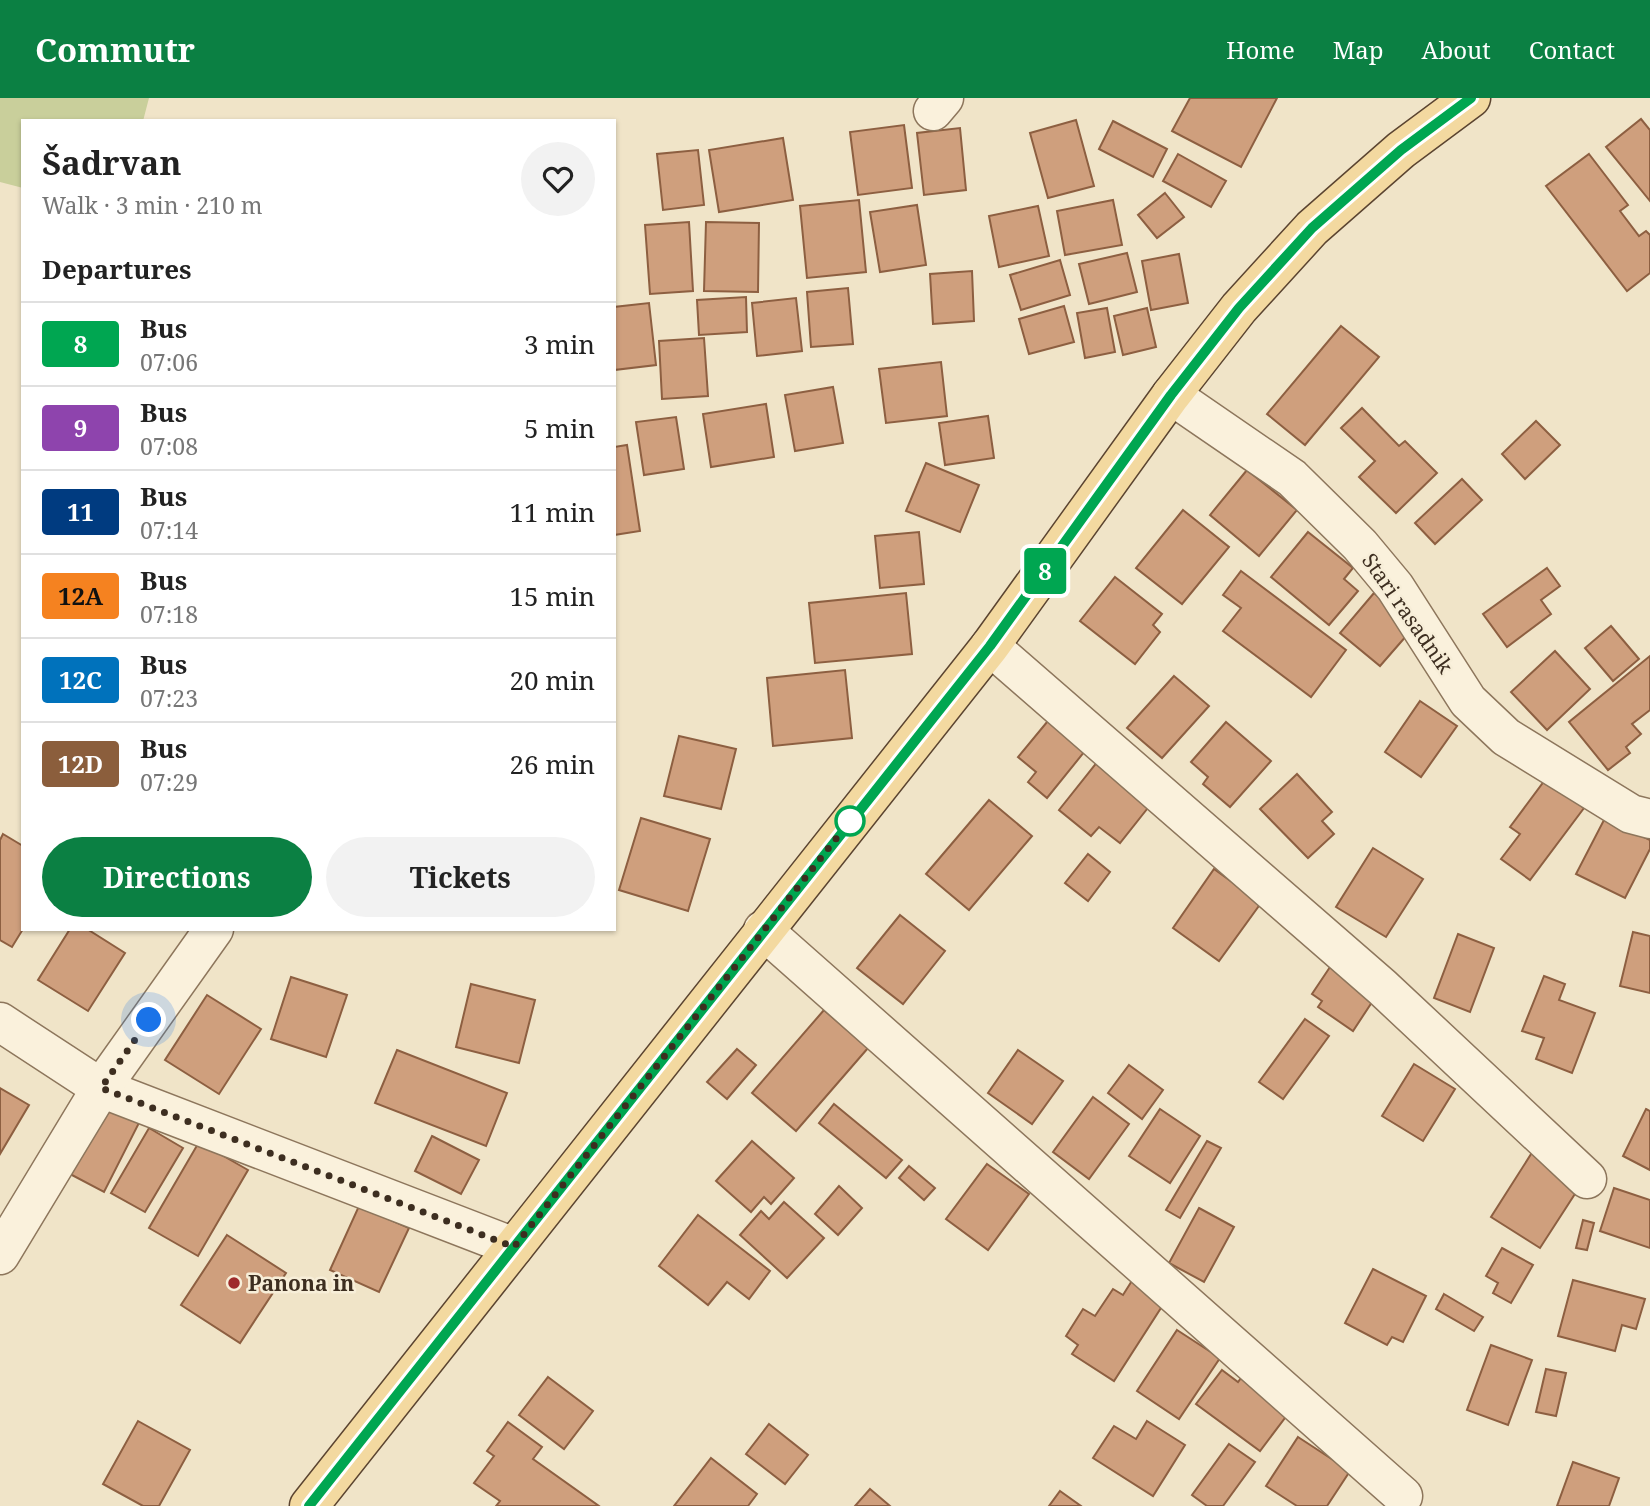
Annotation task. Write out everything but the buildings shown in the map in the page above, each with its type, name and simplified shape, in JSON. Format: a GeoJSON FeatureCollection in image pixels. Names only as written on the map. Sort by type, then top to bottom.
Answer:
{"type":"FeatureCollection","features":[{"type":"Feature","properties":{"kind":"main road"},"geometry":{"type":"LineString","coordinates":[[309,1506],[990,646],[1171,395],[1239,308],[1312,228],[1401,150],[1471,98]]}},
{"type":"Feature","properties":{"kind":"street","name":"Stari rasadnik"},"geometry":{"type":"LineString","coordinates":[[1171,395],[1292,478],[1360,545],[1395,587],[1468,701],[1506,737],[1630,814],[1650,820]]}},
{"type":"Feature","properties":{"kind":"street"},"geometry":{"type":"LineString","coordinates":[[990,646],[1382,987],[1587,1179]]}},
{"type":"Feature","properties":{"kind":"street"},"geometry":{"type":"LineString","coordinates":[[763,930],[1403,1496]]}},
{"type":"Feature","properties":{"kind":"street"},"geometry":{"type":"LineString","coordinates":[[0,1255],[101,1088],[213,931]]}},
{"type":"Feature","properties":{"kind":"street"},"geometry":{"type":"LineString","coordinates":[[0,1022],[101,1088],[514,1247]]}},
{"type":"Feature","properties":{"kind":"green space"},"geometry":{"type":"Polygon","coordinates":[[[0,98],[149,98],[144,119],[21,119],[21,187],[0,182],[0,98]]]}},
{"type":"Feature","properties":{"kind":"bus line","name":"8"},"geometry":{"type":"LineString","coordinates":[[309,1506],[990,646],[1171,395],[1239,308],[1312,228],[1401,150],[1471,98]]}},
{"type":"Feature","properties":{"kind":"place","name":"Panona in"},"geometry":{"type":"Point","coordinates":[234,1283]}},
{"type":"Feature","properties":{"kind":"route"},"geometry":{"type":"LineString","coordinates":[[149,1020],[101,1088],[514,1247],[850,821]]}}]}
